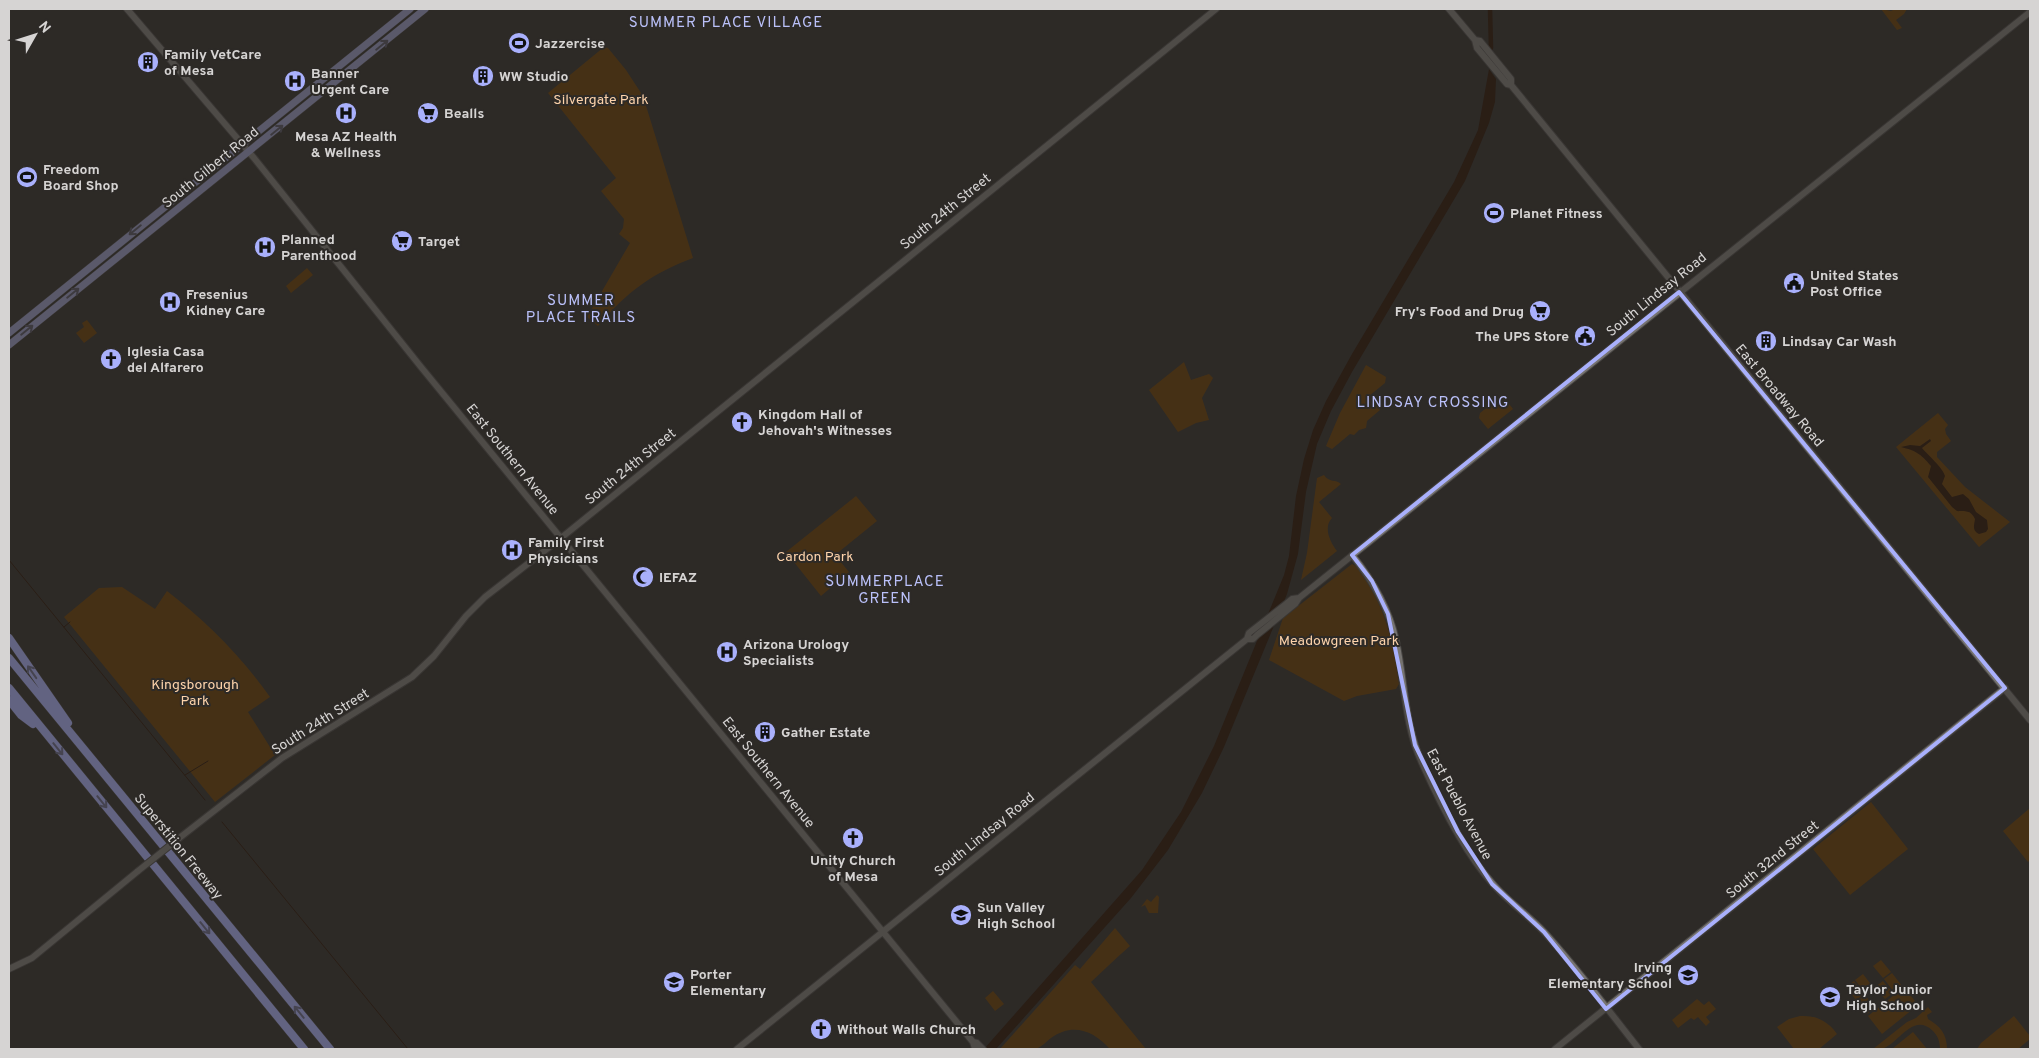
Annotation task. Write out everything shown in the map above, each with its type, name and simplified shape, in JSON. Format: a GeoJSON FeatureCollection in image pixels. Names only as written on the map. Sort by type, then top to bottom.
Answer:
{"type":"FeatureCollection","features":[{"type":"Feature","properties":{"kind":"highway"},"geometry":{"type":"LineString","coordinates":[[9,638],[100,769]]}},
{"type":"Feature","properties":{"kind":"highway","name":"Superstition Freeway"},"geometry":{"type":"LineString","coordinates":[[9,658],[330,1049]]}},
{"type":"Feature","properties":{"kind":"highway"},"geometry":{"type":"LineString","coordinates":[[9,688],[304,1049]]}},
{"type":"Feature","properties":{"kind":"highway"},"geometry":{"type":"LineString","coordinates":[[9,700],[21,715],[45,732]]}},
{"type":"Feature","properties":{"kind":"main road","name":"East Southern Avenue"},"geometry":{"type":"LineString","coordinates":[[127,9],[249,152],[385,323],[973,1042],[975,1049]]}},
{"type":"Feature","properties":{"kind":"main road","name":"South Gilbert Road"},"geometry":{"type":"LineString","coordinates":[[9,333],[410,9]]}},
{"type":"Feature","properties":{"kind":"main road","name":"South Gilbert Road"},"geometry":{"type":"LineString","coordinates":[[9,345],[425,9]]}},
{"type":"Feature","properties":{"kind":"main road","name":"South 24th Street"},"geometry":{"type":"LineString","coordinates":[[9,969],[32,958],[178,839],[282,758],[412,677],[434,656],[466,616],[485,597],[561,538],[1216,9]]}},
{"type":"Feature","properties":{"kind":"main road","name":"East Broadway Road"},"geometry":{"type":"LineString","coordinates":[[1449,9],[1475,40],[1480,41],[1511,79],[1512,85],[1679,292],[2030,720]]}},
{"type":"Feature","properties":{"kind":"main road","name":"South Lindsay Road"},"geometry":{"type":"LineString","coordinates":[[1247,639],[1253,639],[1296,604],[1299,598],[1352,555],[2030,12]]}},
{"type":"Feature","properties":{"kind":"main road","name":"East Broadway Road"},"geometry":{"type":"LineString","coordinates":[[1475,40],[1476,48],[1506,84],[1512,85]]}},
{"type":"Feature","properties":{"kind":"main road"},"geometry":{"type":"LineString","coordinates":[[336,69],[344,75]]}},
{"type":"Feature","properties":{"kind":"main road","name":"East Pueblo Avenue"},"geometry":{"type":"LineString","coordinates":[[1352,555],[1372,581],[1388,614],[1396,642],[1409,722],[1415,746],[1426,772],[1473,858],[1492,884],[1544,932],[1639,1049]]}},
{"type":"Feature","properties":{"kind":"main road","name":"South Lindsay Road"},"geometry":{"type":"LineString","coordinates":[[737,1049],[1247,639],[1249,633],[1292,599],[1299,598]]}},
{"type":"Feature","properties":{"kind":"main road","name":"South 32nd Street"},"geometry":{"type":"LineString","coordinates":[[1555,1049],[2005,688]]}},
{"type":"Feature","properties":{"kind":"main road","name":"East Southern Avenue"},"geometry":{"type":"LineString","coordinates":[[973,1042],[983,1049]]}},
{"type":"Feature","properties":{"kind":"highlighted area"},"geometry":{"type":"Polygon","coordinates":[[[1679,292],[2005,688],[1606,1009],[1544,932],[1492,884],[1458,832],[1415,745],[1388,614],[1372,581],[1352,555],[1679,292]]]}},
{"type":"Feature","properties":{"kind":"green space"},"geometry":{"type":"Polygon","coordinates":[[[1881,9],[1891,11],[1907,9],[1896,20],[1902,28],[1897,30],[1881,9]]]}},
{"type":"Feature","properties":{"kind":"green space","name":"Silvergate Park"},"geometry":{"type":"Polygon","coordinates":[[[604,47],[608,48],[626,70],[643,96],[693,258],[652,277],[630,293],[598,326],[587,317],[630,243],[619,234],[623,228],[624,219],[601,191],[616,178],[548,93],[604,47]]]}},
{"type":"Feature","properties":{"kind":"green space"},"geometry":{"type":"Polygon","coordinates":[[[307,268],[313,275],[291,293],[286,286],[307,268]]]}},
{"type":"Feature","properties":{"kind":"green space"},"geometry":{"type":"Polygon","coordinates":[[[87,320],[97,333],[84,343],[76,333],[84,327],[82,323],[87,320]]]}},
{"type":"Feature","properties":{"kind":"green space"},"geometry":{"type":"Polygon","coordinates":[[[1184,362],[1191,380],[1209,374],[1213,378],[1202,398],[1209,420],[1196,423],[1178,432],[1149,390],[1184,362]]]}},
{"type":"Feature","properties":{"kind":"green space"},"geometry":{"type":"Polygon","coordinates":[[[1366,365],[1386,377],[1385,383],[1369,396],[1380,410],[1367,421],[1366,428],[1359,430],[1354,435],[1350,434],[1332,449],[1326,446],[1340,413],[1366,365]]]}},
{"type":"Feature","properties":{"kind":"green space"},"geometry":{"type":"Polygon","coordinates":[[[1506,400],[1513,409],[1488,429],[1479,418],[1480,413],[1495,401],[1498,406],[1506,400]]]}},
{"type":"Feature","properties":{"kind":"green space"},"geometry":{"type":"Polygon","coordinates":[[[1938,413],[1948,425],[1945,429],[1951,441],[1937,452],[1937,457],[1965,487],[2010,522],[1979,547],[1896,447],[1938,413]]]}},
{"type":"Feature","properties":{"kind":"green space"},"geometry":{"type":"Polygon","coordinates":[[[1324,475],[1328,479],[1341,484],[1319,502],[1332,518],[1329,522],[1328,530],[1330,539],[1337,551],[1301,580],[1307,553],[1317,478],[1324,475]]]}},
{"type":"Feature","properties":{"kind":"green space","name":"Cardon Park"},"geometry":{"type":"Polygon","coordinates":[[[856,496],[877,521],[835,555],[849,572],[821,596],[786,552],[856,496]]]}},
{"type":"Feature","properties":{"kind":"green space","name":"Meadowgreen Park"},"geometry":{"type":"Polygon","coordinates":[[[1352,564],[1362,574],[1380,605],[1392,644],[1399,684],[1396,689],[1357,696],[1344,701],[1269,660],[1283,618],[1352,564]]]}},
{"type":"Feature","properties":{"kind":"green space","name":"Kingsborough Park"},"geometry":{"type":"Polygon","coordinates":[[[122,587],[155,609],[167,591],[222,640],[247,667],[270,697],[248,712],[275,755],[215,802],[64,617],[99,588],[122,587]]]}},
{"type":"Feature","properties":{"kind":"green space"},"geometry":{"type":"Polygon","coordinates":[[[1871,802],[1908,849],[1850,895],[1813,849],[1871,802]]]}},
{"type":"Feature","properties":{"kind":"green space"},"geometry":{"type":"Polygon","coordinates":[[[2030,808],[2030,860],[2028,862],[2003,831],[2030,808]]]}},
{"type":"Feature","properties":{"kind":"green space"},"geometry":{"type":"Polygon","coordinates":[[[1157,895],[1159,897],[1158,913],[1149,913],[1145,905],[1141,907],[1147,899],[1151,902],[1157,895]]]}},
{"type":"Feature","properties":{"kind":"green space"},"geometry":{"type":"Polygon","coordinates":[[[1115,928],[1130,946],[1091,982],[1146,1049],[1110,1049],[1090,1033],[1067,1030],[1059,1033],[1035,1049],[1000,1049],[1075,965],[1080,969],[1115,928]]]}},
{"type":"Feature","properties":{"kind":"green space"},"geometry":{"type":"Polygon","coordinates":[[[1881,960],[1891,972],[1883,978],[1873,966],[1881,960]]]}},
{"type":"Feature","properties":{"kind":"green space"},"geometry":{"type":"Polygon","coordinates":[[[1892,973],[1902,986],[1894,992],[1884,979],[1892,973]]]}},
{"type":"Feature","properties":{"kind":"green space"},"geometry":{"type":"Polygon","coordinates":[[[1863,974],[1873,987],[1865,993],[1855,980],[1863,974]]]}},
{"type":"Feature","properties":{"kind":"green space"},"geometry":{"type":"Polygon","coordinates":[[[1854,981],[1864,994],[1856,1000],[1846,987],[1854,981]]]}},
{"type":"Feature","properties":{"kind":"green space"},"geometry":{"type":"Polygon","coordinates":[[[1883,981],[1893,993],[1885,999],[1875,987],[1883,981]]]}},
{"type":"Feature","properties":{"kind":"green space"},"geometry":{"type":"Polygon","coordinates":[[[1904,987],[1918,1005],[1882,1034],[1868,1016],[1904,987]]]}},
{"type":"Feature","properties":{"kind":"green space"},"geometry":{"type":"Polygon","coordinates":[[[993,991],[1004,1004],[995,1011],[985,998],[993,991]]]}},
{"type":"Feature","properties":{"kind":"green space"},"geometry":{"type":"Polygon","coordinates":[[[1865,995],[1875,1008],[1867,1014],[1857,1001],[1865,995]]]}},
{"type":"Feature","properties":{"kind":"green space"},"geometry":{"type":"Polygon","coordinates":[[[1697,999],[1704,1005],[1709,1001],[1716,1009],[1706,1017],[1710,1022],[1706,1026],[1698,1017],[1694,1020],[1691,1018],[1678,1028],[1672,1020],[1697,999]]]}},
{"type":"Feature","properties":{"kind":"green space"},"geometry":{"type":"Polygon","coordinates":[[[1928,1007],[1932,1012],[1927,1015],[1928,1019],[1942,1031],[1946,1039],[1947,1049],[1940,1049],[1940,1044],[1933,1031],[1925,1026],[1918,1025],[1905,1031],[1887,1047],[1873,1049],[1907,1022],[1916,1018],[1928,1007]]]}},
{"type":"Feature","properties":{"kind":"green space"},"geometry":{"type":"Polygon","coordinates":[[[1800,1016],[1821,1020],[1837,1034],[1819,1049],[1794,1049],[1777,1027],[1789,1019],[1800,1016]]]}},
{"type":"Feature","properties":{"kind":"green space"},"geometry":{"type":"Polygon","coordinates":[[[2014,1016],[2030,1036],[2030,1039],[2018,1049],[1977,1049],[1981,1043],[2014,1016]]]}},
{"type":"Feature","properties":{"kind":"green space"},"geometry":{"type":"Polygon","coordinates":[[[1913,1032],[1927,1049],[1892,1049],[1913,1032]]]}},
{"type":"Feature","properties":{"kind":"shaded area"},"geometry":{"type":"Polygon","coordinates":[[[1489,69],[1496,79],[1495,102],[1489,123],[1465,181],[1352,372],[1331,411],[1317,444],[1306,492],[1298,554],[1287,594],[1224,747],[1202,793],[1168,850],[1131,898],[996,1049],[984,1049],[1142,870],[1181,812],[1214,746],[1284,575],[1289,556],[1296,496],[1313,430],[1326,401],[1352,354],[1454,182],[1478,130],[1489,69]]]}},
{"type":"Feature","properties":{"kind":"shaded area"},"geometry":{"type":"Polygon","coordinates":[[[1930,439],[1931,441],[1922,448],[1944,473],[1945,476],[1942,484],[1952,497],[1963,494],[1969,499],[1976,512],[1987,520],[1988,529],[1986,532],[1979,534],[1975,531],[1975,519],[1971,514],[1957,511],[1952,507],[1928,477],[1931,466],[1921,455],[1901,447],[1910,445],[1920,446],[1930,439]]]}},
{"type":"Feature","properties":{"kind":"waterway"},"geometry":{"type":"LineString","coordinates":[[1490,9],[1491,48]]}},
{"type":"Feature","properties":{"kind":"waterway"},"geometry":{"type":"LineString","coordinates":[[9,560],[205,800]]}},
{"type":"Feature","properties":{"kind":"waterway"},"geometry":{"type":"LineString","coordinates":[[64,627],[70,622]]}},
{"type":"Feature","properties":{"kind":"waterway"},"geometry":{"type":"LineString","coordinates":[[185,775],[208,761]]}},
{"type":"Feature","properties":{"kind":"waterway"},"geometry":{"type":"LineString","coordinates":[[222,822],[408,1049]]}},
{"type":"Feature","properties":{"kind":"place","name":"Jazzercise"},"geometry":{"type":"Point","coordinates":[519,43]}},
{"type":"Feature","properties":{"kind":"place","name":"Family VetCare of Mesa"},"geometry":{"type":"Point","coordinates":[148,62]}},
{"type":"Feature","properties":{"kind":"place","name":"WW Studio"},"geometry":{"type":"Point","coordinates":[483,76]}},
{"type":"Feature","properties":{"kind":"place","name":"Banner Urgent Care"},"geometry":{"type":"Point","coordinates":[295,81]}},
{"type":"Feature","properties":{"kind":"place","name":"Mesa AZ Health & Wellness"},"geometry":{"type":"Point","coordinates":[346,113]}},
{"type":"Feature","properties":{"kind":"place","name":"Bealls"},"geometry":{"type":"Point","coordinates":[428,113]}},
{"type":"Feature","properties":{"kind":"place","name":"Freedom Board Shop"},"geometry":{"type":"Point","coordinates":[27,177]}},
{"type":"Feature","properties":{"kind":"place","name":"Planet Fitness"},"geometry":{"type":"Point","coordinates":[1494,213]}},
{"type":"Feature","properties":{"kind":"place","name":"Target"},"geometry":{"type":"Point","coordinates":[402,241]}},
{"type":"Feature","properties":{"kind":"place","name":"Planned Parenthood"},"geometry":{"type":"Point","coordinates":[265,247]}},
{"type":"Feature","properties":{"kind":"place","name":"United States Post Office"},"geometry":{"type":"Point","coordinates":[1794,283]}},
{"type":"Feature","properties":{"kind":"place","name":"Fresenius Kidney Care"},"geometry":{"type":"Point","coordinates":[170,302]}},
{"type":"Feature","properties":{"kind":"place","name":"Fry's Food and Drug"},"geometry":{"type":"Point","coordinates":[1540,311]}},
{"type":"Feature","properties":{"kind":"place","name":"The UPS Store"},"geometry":{"type":"Point","coordinates":[1585,336]}},
{"type":"Feature","properties":{"kind":"place","name":"Lindsay Car Wash"},"geometry":{"type":"Point","coordinates":[1766,341]}},
{"type":"Feature","properties":{"kind":"place","name":"Iglesia Casa del Alfarero"},"geometry":{"type":"Point","coordinates":[111,359]}},
{"type":"Feature","properties":{"kind":"place","name":"Kingdom Hall of Jehovah's Witnesses"},"geometry":{"type":"Point","coordinates":[742,422]}},
{"type":"Feature","properties":{"kind":"place","name":"Family First Physicians"},"geometry":{"type":"Point","coordinates":[512,550]}},
{"type":"Feature","properties":{"kind":"place","name":"IEFAZ"},"geometry":{"type":"Point","coordinates":[643,577]}},
{"type":"Feature","properties":{"kind":"place","name":"Arizona Urology Specialists"},"geometry":{"type":"Point","coordinates":[727,652]}},
{"type":"Feature","properties":{"kind":"place","name":"Gather Estate"},"geometry":{"type":"Point","coordinates":[765,732]}},
{"type":"Feature","properties":{"kind":"place","name":"Unity Church of Mesa"},"geometry":{"type":"Point","coordinates":[853,838]}},
{"type":"Feature","properties":{"kind":"place","name":"Sun Valley High School"},"geometry":{"type":"Point","coordinates":[961,915]}},
{"type":"Feature","properties":{"kind":"place","name":"Irving Elementary School"},"geometry":{"type":"Point","coordinates":[1688,975]}},
{"type":"Feature","properties":{"kind":"place","name":"Porter Elementary"},"geometry":{"type":"Point","coordinates":[674,982]}},
{"type":"Feature","properties":{"kind":"place","name":"Taylor Junior High School"},"geometry":{"type":"Point","coordinates":[1830,997]}},
{"type":"Feature","properties":{"kind":"place","name":"Without Walls Church"},"geometry":{"type":"Point","coordinates":[821,1029]}},
{"type":"Feature","properties":{"kind":"district","name":"SUMMER PLACE VILLAGE"},"geometry":{"type":"Point","coordinates":[726,22]}},
{"type":"Feature","properties":{"kind":"district","name":"SUMMER PLACE TRAILS"},"geometry":{"type":"Point","coordinates":[581,308]}},
{"type":"Feature","properties":{"kind":"district","name":"LINDSAY CROSSING"},"geometry":{"type":"Point","coordinates":[1433,402]}},
{"type":"Feature","properties":{"kind":"district","name":"SUMMERPLACE GREEN"},"geometry":{"type":"Point","coordinates":[885,590]}}]}
